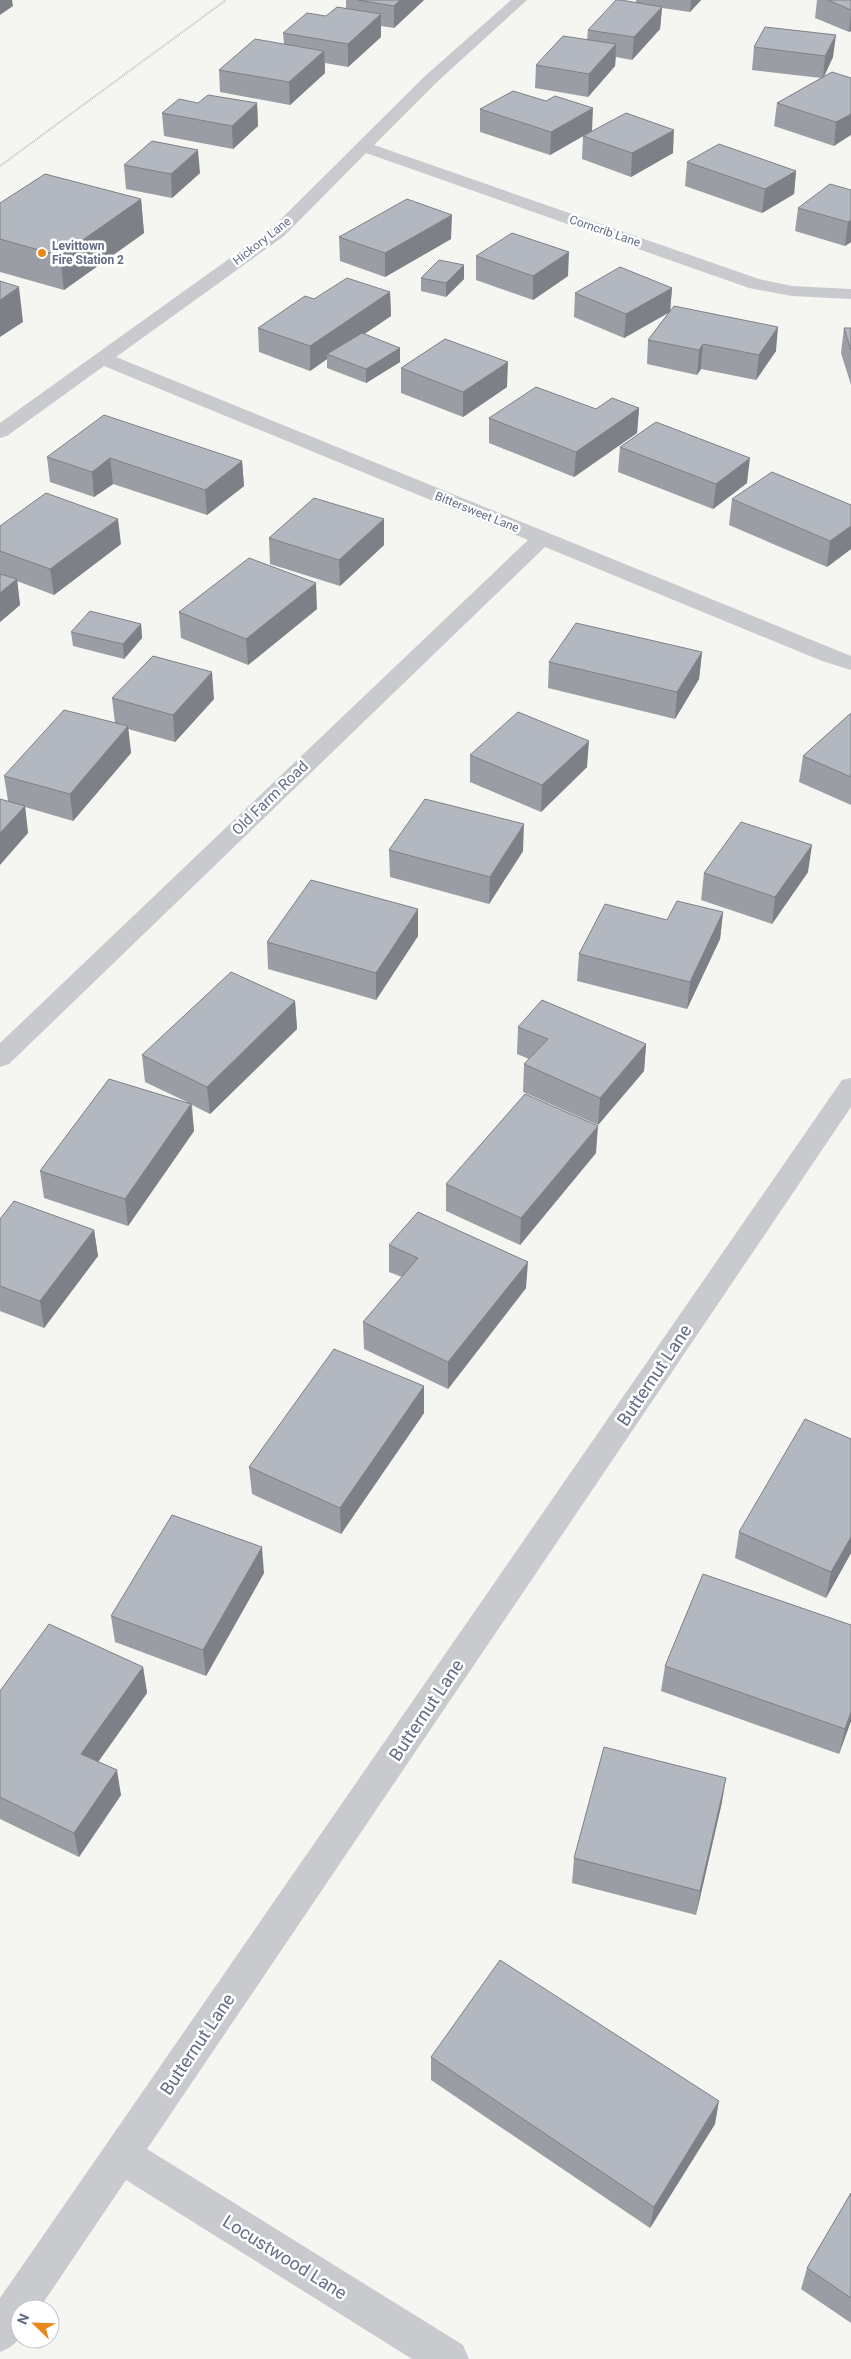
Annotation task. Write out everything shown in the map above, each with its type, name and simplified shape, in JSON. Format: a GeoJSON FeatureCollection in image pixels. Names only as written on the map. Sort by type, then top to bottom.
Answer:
{"type":"FeatureCollection","features":[{"type":"Feature","properties":{"kind":"street","name":"Hickory Lane"},"geometry":{"type":"LineString","coordinates":[[0,432],[278,232],[431,79],[520,0]]}},
{"type":"Feature","properties":{"kind":"street","name":"Corncrib Lane"},"geometry":{"type":"LineString","coordinates":[[364,147],[755,284],[792,291],[851,294]]}},
{"type":"Feature","properties":{"kind":"street","name":"Bittersweet Lane"},"geometry":{"type":"LineString","coordinates":[[103,358],[851,663]]}},
{"type":"Feature","properties":{"kind":"street","name":"Old Farm Road"},"geometry":{"type":"LineString","coordinates":[[0,1058],[541,538]]}},
{"type":"Feature","properties":{"kind":"street","name":"Butternut Lane"},"geometry":{"type":"LineString","coordinates":[[0,2332],[851,1087]]}},
{"type":"Feature","properties":{"kind":"street","name":"Locustwood Lane"},"geometry":{"type":"LineString","coordinates":[[121,2155],[449,2359]]}},
{"type":"Feature","properties":{"kind":"path"},"geometry":{"type":"LineString","coordinates":[[0,166],[226,0]]}},
{"type":"Feature","properties":{"kind":"building"},"geometry":{"type":"Polygon","coordinates":[[[358,0],[400,0],[394,6],[358,0]]]}},
{"type":"Feature","properties":{"kind":"building"},"geometry":{"type":"Polygon","coordinates":[[[616,0],[662,7],[634,37],[588,30],[616,0]]]}},
{"type":"Feature","properties":{"kind":"building"},"geometry":{"type":"Polygon","coordinates":[[[828,0],[851,0],[851,10],[828,0]]]}},
{"type":"Feature","properties":{"kind":"building"},"geometry":{"type":"Polygon","coordinates":[[[337,7],[381,14],[348,44],[283,33],[307,13],[326,16],[337,7]]]}},
{"type":"Feature","properties":{"kind":"building"},"geometry":{"type":"Polygon","coordinates":[[[765,27],[836,35],[825,56],[754,47],[765,27]]]}},
{"type":"Feature","properties":{"kind":"building"},"geometry":{"type":"Polygon","coordinates":[[[563,36],[616,44],[589,74],[536,65],[563,36]]]}},
{"type":"Feature","properties":{"kind":"building"},"geometry":{"type":"Polygon","coordinates":[[[255,39],[324,51],[289,82],[219,70],[255,39]]]}},
{"type":"Feature","properties":{"kind":"building"},"geometry":{"type":"Polygon","coordinates":[[[832,72],[851,78],[851,114],[836,122],[777,103],[832,72]]]}},
{"type":"Feature","properties":{"kind":"building"},"geometry":{"type":"Polygon","coordinates":[[[513,91],[546,101],[555,96],[593,108],[551,132],[480,109],[513,91]]]}},
{"type":"Feature","properties":{"kind":"building"},"geometry":{"type":"Polygon","coordinates":[[[208,95],[257,103],[232,126],[162,113],[179,99],[198,103],[208,95]]]}},
{"type":"Feature","properties":{"kind":"building"},"geometry":{"type":"Polygon","coordinates":[[[626,113],[674,130],[632,153],[583,136],[626,113]]]}},
{"type":"Feature","properties":{"kind":"building"},"geometry":{"type":"Polygon","coordinates":[[[152,141],[198,150],[171,174],[124,165],[152,141]]]}},
{"type":"Feature","properties":{"kind":"building"},"geometry":{"type":"Polygon","coordinates":[[[719,144],[796,171],[765,189],[687,162],[719,144]]]}},
{"type":"Feature","properties":{"kind":"building"},"geometry":{"type":"Polygon","coordinates":[[[45,174],[141,199],[60,256],[0,239],[0,203],[45,174]]]}},
{"type":"Feature","properties":{"kind":"building"},"geometry":{"type":"Polygon","coordinates":[[[830,184],[851,190],[851,220],[848,222],[798,208],[830,184]]]}},
{"type":"Feature","properties":{"kind":"building"},"geometry":{"type":"Polygon","coordinates":[[[407,199],[452,215],[385,253],[339,237],[407,199]]]}},
{"type":"Feature","properties":{"kind":"building"},"geometry":{"type":"Polygon","coordinates":[[[512,233],[569,252],[533,276],[476,256],[512,233]]]}},
{"type":"Feature","properties":{"kind":"building"},"geometry":{"type":"Polygon","coordinates":[[[439,260],[464,265],[446,283],[421,278],[439,260]]]}},
{"type":"Feature","properties":{"kind":"building"},"geometry":{"type":"Polygon","coordinates":[[[620,267],[672,288],[626,314],[575,293],[620,267]]]}},
{"type":"Feature","properties":{"kind":"building"},"geometry":{"type":"Polygon","coordinates":[[[347,278],[390,292],[310,346],[258,328],[305,296],[314,299],[347,278]]]}},
{"type":"Feature","properties":{"kind":"building"},"geometry":{"type":"Polygon","coordinates":[[[0,281],[19,287],[0,300],[0,281]]]}},
{"type":"Feature","properties":{"kind":"building"},"geometry":{"type":"Polygon","coordinates":[[[674,306],[778,327],[759,355],[703,344],[699,350],[648,340],[674,306]]]}},
{"type":"Feature","properties":{"kind":"building"},"geometry":{"type":"Polygon","coordinates":[[[844,328],[851,328],[851,350],[844,328]]]}},
{"type":"Feature","properties":{"kind":"building"},"geometry":{"type":"Polygon","coordinates":[[[362,333],[400,348],[366,369],[327,354],[362,333]]]}},
{"type":"Feature","properties":{"kind":"building"},"geometry":{"type":"Polygon","coordinates":[[[445,339],[508,362],[463,392],[401,368],[445,339]]]}},
{"type":"Feature","properties":{"kind":"building"},"geometry":{"type":"Polygon","coordinates":[[[536,387],[596,409],[612,398],[639,408],[576,452],[489,418],[536,387]]]}},
{"type":"Feature","properties":{"kind":"building"},"geometry":{"type":"Polygon","coordinates":[[[104,415],[242,461],[205,490],[110,458],[92,472],[47,457],[104,415]]]}},
{"type":"Feature","properties":{"kind":"building"},"geometry":{"type":"Polygon","coordinates":[[[656,422],[750,458],[716,484],[620,447],[656,422]]]}},
{"type":"Feature","properties":{"kind":"building"},"geometry":{"type":"Polygon","coordinates":[[[772,472],[851,505],[851,526],[830,541],[732,499],[772,472]]]}},
{"type":"Feature","properties":{"kind":"building"},"geometry":{"type":"Polygon","coordinates":[[[46,493],[118,519],[50,569],[0,551],[0,526],[46,493]]]}},
{"type":"Feature","properties":{"kind":"building"},"geometry":{"type":"Polygon","coordinates":[[[314,498],[384,519],[339,560],[269,538],[314,498]]]}},
{"type":"Feature","properties":{"kind":"building"},"geometry":{"type":"Polygon","coordinates":[[[249,558],[316,583],[246,639],[179,612],[249,558]]]}},
{"type":"Feature","properties":{"kind":"building"},"geometry":{"type":"Polygon","coordinates":[[[0,574],[17,579],[0,593],[0,574]]]}},
{"type":"Feature","properties":{"kind":"building"},"geometry":{"type":"Polygon","coordinates":[[[90,611],[141,624],[123,644],[71,632],[90,611]]]}},
{"type":"Feature","properties":{"kind":"building"},"geometry":{"type":"Polygon","coordinates":[[[576,623],[702,652],[677,692],[549,662],[576,623]]]}},
{"type":"Feature","properties":{"kind":"building"},"geometry":{"type":"Polygon","coordinates":[[[153,656],[212,672],[173,715],[112,698],[153,656]]]}},
{"type":"Feature","properties":{"kind":"building"},"geometry":{"type":"Polygon","coordinates":[[[64,710],[128,726],[70,794],[4,776],[64,710]]]}},
{"type":"Feature","properties":{"kind":"building"},"geometry":{"type":"Polygon","coordinates":[[[518,712],[589,741],[542,785],[470,755],[518,712]]]}},
{"type":"Feature","properties":{"kind":"building"},"geometry":{"type":"Polygon","coordinates":[[[851,713],[851,777],[803,756],[851,713]]]}},
{"type":"Feature","properties":{"kind":"building"},"geometry":{"type":"Polygon","coordinates":[[[0,799],[25,806],[0,833],[0,799]]]}},
{"type":"Feature","properties":{"kind":"building"},"geometry":{"type":"Polygon","coordinates":[[[425,799],[524,824],[490,877],[389,850],[425,799]]]}},
{"type":"Feature","properties":{"kind":"building"},"geometry":{"type":"Polygon","coordinates":[[[741,822],[812,845],[775,897],[704,873],[741,822]]]}},
{"type":"Feature","properties":{"kind":"building"},"geometry":{"type":"Polygon","coordinates":[[[311,880],[418,909],[376,973],[267,942],[311,880]]]}},
{"type":"Feature","properties":{"kind":"building"},"geometry":{"type":"Polygon","coordinates":[[[677,901],[723,912],[690,982],[579,954],[605,904],[667,920],[677,901]]]}},
{"type":"Feature","properties":{"kind":"building"},"geometry":{"type":"Polygon","coordinates":[[[231,972],[295,1001],[207,1087],[142,1055],[231,972]]]}},
{"type":"Feature","properties":{"kind":"building"},"geometry":{"type":"Polygon","coordinates":[[[542,1000],[646,1044],[600,1098],[524,1064],[548,1039],[518,1027],[542,1000]]]}},
{"type":"Feature","properties":{"kind":"building"},"geometry":{"type":"Polygon","coordinates":[[[109,1079],[191,1104],[125,1199],[40,1171],[109,1079]]]}},
{"type":"Feature","properties":{"kind":"building"},"geometry":{"type":"Polygon","coordinates":[[[525,1094],[598,1126],[521,1218],[446,1184],[525,1094]]]}},
{"type":"Feature","properties":{"kind":"building"},"geometry":{"type":"Polygon","coordinates":[[[14,1201],[94,1230],[40,1301],[0,1286],[0,1219],[14,1201]]]}},
{"type":"Feature","properties":{"kind":"building"},"geometry":{"type":"Polygon","coordinates":[[[418,1212],[528,1262],[448,1362],[363,1322],[418,1258],[389,1245],[418,1212]]]}},
{"type":"Feature","properties":{"kind":"building"},"geometry":{"type":"Polygon","coordinates":[[[334,1349],[424,1386],[340,1508],[249,1467],[334,1349]]]}},
{"type":"Feature","properties":{"kind":"building"},"geometry":{"type":"Polygon","coordinates":[[[805,1419],[851,1439],[851,1537],[831,1572],[739,1532],[805,1419]]]}},
{"type":"Feature","properties":{"kind":"building"},"geometry":{"type":"Polygon","coordinates":[[[172,1515],[262,1547],[203,1650],[111,1616],[172,1515]]]}},
{"type":"Feature","properties":{"kind":"building"},"geometry":{"type":"Polygon","coordinates":[[[703,1574],[851,1625],[851,1712],[845,1729],[665,1666],[703,1574]]]}},
{"type":"Feature","properties":{"kind":"building"},"geometry":{"type":"Polygon","coordinates":[[[49,1624],[143,1667],[81,1754],[117,1770],[74,1833],[0,1797],[0,1691],[49,1624]]]}},
{"type":"Feature","properties":{"kind":"building"},"geometry":{"type":"Polygon","coordinates":[[[604,1747],[726,1778],[700,1891],[574,1858],[604,1747]]]}},
{"type":"Feature","properties":{"kind":"building"},"geometry":{"type":"Polygon","coordinates":[[[500,1960],[719,2101],[654,2207],[431,2057],[500,1960]]]}},
{"type":"Feature","properties":{"kind":"building"},"geometry":{"type":"Polygon","coordinates":[[[851,2193],[851,2298],[807,2268],[851,2193]]]}},
{"type":"Feature","properties":{"kind":"place","name":"Levittown Fire Station 2"},"geometry":{"type":"Point","coordinates":[42,253]}}]}
